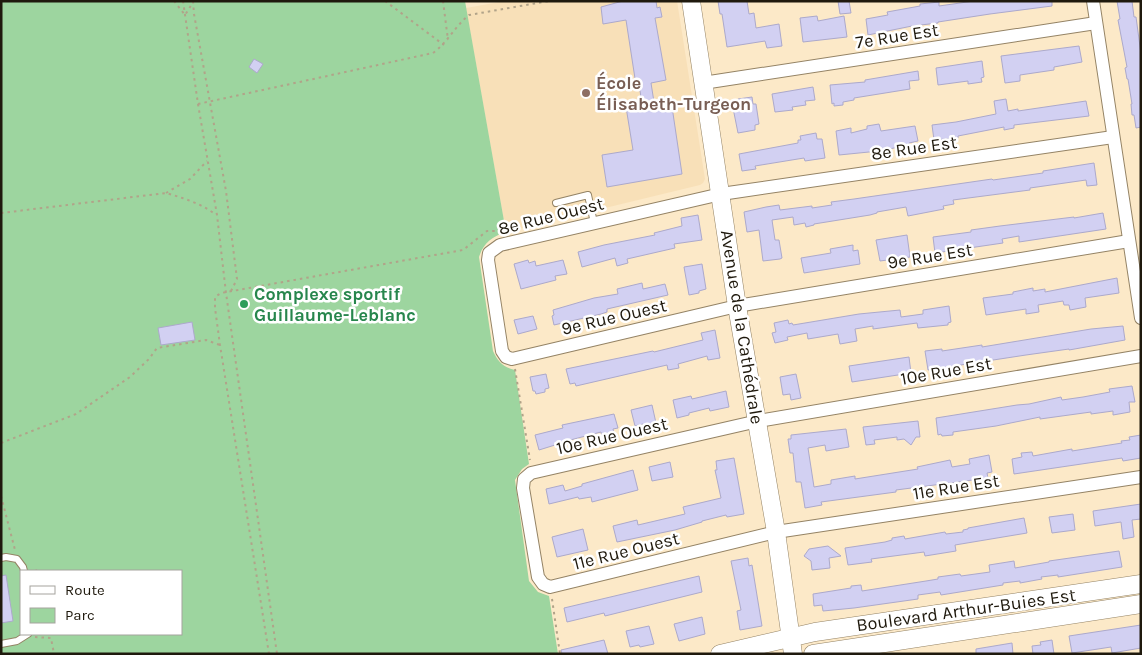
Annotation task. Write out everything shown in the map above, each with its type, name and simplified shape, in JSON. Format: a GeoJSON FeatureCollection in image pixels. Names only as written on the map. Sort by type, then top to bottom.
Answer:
{"type":"FeatureCollection","features":[{"type":"Feature","properties":{"kind":"street","name":"Avenue de la Cathédrale"},"geometry":{"type":"LineString","coordinates":[[691,1],[737,306],[758,421],[792,645]]}},
{"type":"Feature","properties":{"kind":"street"},"geometry":{"type":"LineString","coordinates":[[1093,1],[1141,318]]}},
{"type":"Feature","properties":{"kind":"street","name":"7e Rue Est"},"geometry":{"type":"LineString","coordinates":[[703,83],[1096,23]]}},
{"type":"Feature","properties":{"kind":"street","name":"8e Rue Est"},"geometry":{"type":"LineString","coordinates":[[721,194],[1113,136]]}},
{"type":"Feature","properties":{"kind":"street","name":"8e Rue Ouest"},"geometry":{"type":"LineString","coordinates":[[507,355],[487,258],[489,253],[500,245],[721,194]]}},
{"type":"Feature","properties":{"kind":"street","name":"9e Rue Est"},"geometry":{"type":"LineString","coordinates":[[737,306],[1129,241]]}},
{"type":"Feature","properties":{"kind":"street","name":"9e Rue Ouest"},"geometry":{"type":"LineString","coordinates":[[507,355],[737,306]]}},
{"type":"Feature","properties":{"kind":"street","name":"10e Rue Est"},"geometry":{"type":"LineString","coordinates":[[758,421],[1141,356]]}},
{"type":"Feature","properties":{"kind":"street","name":"10e Rue Ouest"},"geometry":{"type":"LineString","coordinates":[[531,473],[758,421]]}},
{"type":"Feature","properties":{"kind":"street"},"geometry":{"type":"LineString","coordinates":[[531,473],[524,479],[523,488],[528,527],[538,577],[543,584],[550,587]]}},
{"type":"Feature","properties":{"kind":"street","name":"11e Rue Est"},"geometry":{"type":"LineString","coordinates":[[776,532],[1141,477]]}},
{"type":"Feature","properties":{"kind":"street","name":"11e Rue Ouest"},"geometry":{"type":"LineString","coordinates":[[550,587],[776,532]]}},
{"type":"Feature","properties":{"kind":"street","name":"Boulevard Arthur-Buies Est"},"geometry":{"type":"LineString","coordinates":[[720,654],[792,645],[1141,584]]}},
{"type":"Feature","properties":{"kind":"street","name":"Boulevard Arthur-Buies Est"},"geometry":{"type":"LineString","coordinates":[[814,654],[1141,604]]}},
{"type":"Feature","properties":{"kind":"lane"},"geometry":{"type":"LineString","coordinates":[[556,203],[588,195],[594,223]]}},
{"type":"Feature","properties":{"kind":"lane"},"geometry":{"type":"LineString","coordinates":[[1,558],[17,559],[24,570]]}},
{"type":"Feature","properties":{"kind":"lane"},"geometry":{"type":"LineString","coordinates":[[1,644],[17,641],[26,635]]}},
{"type":"Feature","properties":{"kind":"path"},"geometry":{"type":"LineString","coordinates":[[174,1],[185,15]]}},
{"type":"Feature","properties":{"kind":"path"},"geometry":{"type":"LineString","coordinates":[[183,1],[217,215],[226,293],[277,654]]}},
{"type":"Feature","properties":{"kind":"path"},"geometry":{"type":"LineString","coordinates":[[384,1],[444,45]]}},
{"type":"Feature","properties":{"kind":"path"},"geometry":{"type":"LineString","coordinates":[[443,1],[448,40]]}},
{"type":"Feature","properties":{"kind":"path"},"geometry":{"type":"LineString","coordinates":[[198,104],[433,53],[444,45],[462,21],[469,15],[549,1]]}},
{"type":"Feature","properties":{"kind":"path"},"geometry":{"type":"LineString","coordinates":[[185,15],[193,2]]}},
{"type":"Feature","properties":{"kind":"path"},"geometry":{"type":"LineString","coordinates":[[193,2],[226,192],[237,279],[231,291]]}},
{"type":"Feature","properties":{"kind":"path"},"geometry":{"type":"LineString","coordinates":[[166,193],[190,179],[208,161]]}},
{"type":"Feature","properties":{"kind":"path"},"geometry":{"type":"LineString","coordinates":[[1,213],[166,193],[190,200],[217,215]]}},
{"type":"Feature","properties":{"kind":"path"},"geometry":{"type":"LineString","coordinates":[[269,654],[220,345],[215,297],[221,293],[231,291],[463,250],[487,231],[495,231],[500,245]]}},
{"type":"Feature","properties":{"kind":"path"},"geometry":{"type":"LineString","coordinates":[[1,444],[76,414],[130,377],[149,359],[157,348],[206,340],[220,345]]}},
{"type":"Feature","properties":{"kind":"path"},"geometry":{"type":"LineString","coordinates":[[507,355],[516,370],[531,473]]}},
{"type":"Feature","properties":{"kind":"path"},"geometry":{"type":"LineString","coordinates":[[1,496],[17,559]]}},
{"type":"Feature","properties":{"kind":"path"},"geometry":{"type":"LineString","coordinates":[[550,587],[560,654]]}},
{"type":"Feature","properties":{"kind":"path"},"geometry":{"type":"LineString","coordinates":[[30,635],[36,638],[51,638]]}},
{"type":"Feature","properties":{"kind":"path"},"geometry":{"type":"LineString","coordinates":[[50,635],[54,654]]}},
{"type":"Feature","properties":{"kind":"shaded area","name":"École Élisabeth-Turgeon"},"geometry":{"type":"Polygon","coordinates":[[[505,1],[677,1],[705,179],[703,183],[506,232],[466,8],[505,1]]]}},
{"type":"Feature","properties":{"kind":"green space","name":"Complexe sportif Guillaume-Leblanc"},"geometry":{"type":"Polygon","coordinates":[[[1,1],[465,1],[506,232],[489,241],[483,247],[479,257],[493,351],[501,364],[515,370],[529,464],[522,469],[515,480],[529,581],[538,592],[549,596],[558,654],[1,654],[1,1]]]}},
{"type":"Feature","properties":{"kind":"building"},"geometry":{"type":"Polygon","coordinates":[[[623,1],[656,1],[657,8],[660,7],[662,17],[655,18],[666,80],[651,83],[654,102],[671,100],[682,174],[607,187],[602,155],[633,150],[626,107],[642,104],[639,84],[636,85],[626,20],[603,24],[601,7],[623,1]]]}},
{"type":"Feature","properties":{"kind":"building"},"geometry":{"type":"Polygon","coordinates":[[[718,1],[747,1],[749,14],[754,13],[756,28],[779,24],[782,46],[767,48],[765,41],[727,47],[718,1]]]}},
{"type":"Feature","properties":{"kind":"building"},"geometry":{"type":"Polygon","coordinates":[[[838,1],[849,1],[851,13],[840,14],[838,1]]]}},
{"type":"Feature","properties":{"kind":"building"},"geometry":{"type":"Polygon","coordinates":[[[974,1],[1052,1],[1052,6],[912,26],[868,35],[866,19],[888,15],[887,12],[920,6],[920,4],[939,2],[939,6],[974,1]]]}},
{"type":"Feature","properties":{"kind":"building"},"geometry":{"type":"Polygon","coordinates":[[[1117,1],[1132,1],[1134,17],[1136,17],[1141,54],[1141,127],[1136,128],[1134,115],[1132,115],[1117,1]]]}},
{"type":"Feature","properties":{"kind":"building"},"geometry":{"type":"Polygon","coordinates":[[[817,16],[818,21],[844,16],[847,37],[803,42],[800,18],[817,16]]]}},
{"type":"Feature","properties":{"kind":"building"},"geometry":{"type":"Polygon","coordinates":[[[1079,46],[1082,62],[1054,67],[1054,70],[1020,75],[1020,81],[1005,83],[1001,56],[1079,46]]]}},
{"type":"Feature","properties":{"kind":"building"},"geometry":{"type":"Polygon","coordinates":[[[254,59],[263,64],[257,73],[249,67],[254,59]]]}},
{"type":"Feature","properties":{"kind":"building"},"geometry":{"type":"Polygon","coordinates":[[[982,61],[984,77],[981,78],[982,82],[968,84],[968,81],[938,85],[936,68],[982,61]]]}},
{"type":"Feature","properties":{"kind":"building"},"geometry":{"type":"Polygon","coordinates":[[[918,71],[919,80],[909,81],[910,89],[854,98],[854,100],[843,102],[843,105],[834,106],[834,103],[832,104],[830,85],[865,82],[865,80],[918,71]]]}},
{"type":"Feature","properties":{"kind":"building"},"geometry":{"type":"Polygon","coordinates":[[[813,87],[815,100],[805,101],[806,105],[792,107],[793,110],[775,112],[772,94],[813,87]]]}},
{"type":"Feature","properties":{"kind":"building"},"geometry":{"type":"Polygon","coordinates":[[[752,97],[753,104],[756,104],[759,124],[755,125],[755,130],[738,133],[732,103],[738,102],[738,99],[752,97]]]}},
{"type":"Feature","properties":{"kind":"building"},"geometry":{"type":"Polygon","coordinates":[[[1006,99],[1008,111],[1086,101],[1089,116],[1014,125],[1014,128],[1004,130],[1004,127],[958,136],[958,138],[934,140],[932,125],[996,114],[994,101],[1006,99]]]}},
{"type":"Feature","properties":{"kind":"building"},"geometry":{"type":"Polygon","coordinates":[[[879,124],[881,131],[915,126],[918,141],[909,143],[909,145],[879,151],[839,155],[836,131],[851,128],[851,133],[867,129],[867,126],[879,124]]]}},
{"type":"Feature","properties":{"kind":"building"},"geometry":{"type":"Polygon","coordinates":[[[816,133],[817,139],[822,139],[825,158],[805,161],[804,158],[755,166],[756,169],[742,171],[739,154],[798,143],[798,140],[801,140],[800,136],[816,133]]]}},
{"type":"Feature","properties":{"kind":"building"},"geometry":{"type":"Polygon","coordinates":[[[1094,163],[1097,185],[1087,186],[1086,180],[1030,188],[1030,190],[953,200],[954,204],[943,206],[944,209],[908,216],[906,207],[806,227],[805,223],[794,225],[793,217],[772,220],[775,240],[779,240],[782,258],[780,259],[763,261],[759,230],[747,232],[744,212],[766,207],[779,205],[780,210],[812,206],[812,208],[832,205],[831,202],[1043,173],[1043,171],[1094,163]]]}},
{"type":"Feature","properties":{"kind":"building"},"geometry":{"type":"Polygon","coordinates":[[[1103,213],[1106,229],[1019,242],[1019,236],[1002,239],[1003,243],[935,253],[933,237],[971,232],[971,230],[1103,213]]]}},
{"type":"Feature","properties":{"kind":"building"},"geometry":{"type":"Polygon","coordinates":[[[698,215],[702,240],[674,244],[675,248],[627,259],[628,263],[617,266],[615,258],[582,267],[578,252],[655,235],[654,233],[682,226],[681,218],[698,215]]]}},
{"type":"Feature","properties":{"kind":"building"},"geometry":{"type":"Polygon","coordinates":[[[907,235],[910,257],[880,261],[876,240],[907,235]]]}},
{"type":"Feature","properties":{"kind":"building"},"geometry":{"type":"Polygon","coordinates":[[[853,245],[853,251],[858,250],[860,264],[804,273],[801,258],[831,253],[830,249],[853,245]]]}},
{"type":"Feature","properties":{"kind":"building"},"geometry":{"type":"Polygon","coordinates":[[[528,260],[529,263],[535,261],[536,266],[563,260],[567,274],[555,276],[556,280],[521,289],[514,264],[528,260]]]}},
{"type":"Feature","properties":{"kind":"building"},"geometry":{"type":"Polygon","coordinates":[[[702,264],[706,289],[689,295],[684,267],[702,264]]]}},
{"type":"Feature","properties":{"kind":"building"},"geometry":{"type":"Polygon","coordinates":[[[1117,278],[1119,293],[1085,298],[1086,307],[1070,310],[1069,305],[1064,305],[1063,301],[1038,305],[1039,312],[1026,314],[1026,309],[986,315],[983,298],[1013,294],[1013,292],[1033,288],[1033,291],[1045,289],[1045,292],[1117,278]]]}},
{"type":"Feature","properties":{"kind":"building"},"geometry":{"type":"Polygon","coordinates":[[[642,283],[643,289],[665,284],[668,295],[607,309],[607,312],[601,314],[554,325],[553,310],[594,298],[618,294],[617,289],[642,283]]]}},
{"type":"Feature","properties":{"kind":"building"},"geometry":{"type":"Polygon","coordinates":[[[949,306],[951,322],[948,325],[918,328],[917,323],[873,329],[873,326],[855,329],[857,341],[840,344],[838,334],[808,339],[807,333],[787,337],[788,340],[775,343],[772,333],[776,332],[774,323],[788,320],[789,324],[792,323],[793,325],[859,314],[900,310],[901,317],[923,314],[923,310],[949,306]]]}},
{"type":"Feature","properties":{"kind":"building"},"geometry":{"type":"Polygon","coordinates":[[[533,316],[537,329],[518,334],[514,320],[533,316]]]}},
{"type":"Feature","properties":{"kind":"building"},"geometry":{"type":"Polygon","coordinates":[[[192,322],[195,340],[161,345],[158,328],[192,322]]]}},
{"type":"Feature","properties":{"kind":"building"},"geometry":{"type":"Polygon","coordinates":[[[1123,326],[1125,340],[928,370],[925,351],[942,349],[942,351],[982,345],[982,347],[1091,329],[1123,326]]]}},
{"type":"Feature","properties":{"kind":"building"},"geometry":{"type":"Polygon","coordinates":[[[715,330],[720,358],[708,360],[707,356],[678,364],[679,368],[668,370],[667,365],[576,386],[575,383],[570,384],[566,369],[654,352],[703,340],[701,333],[715,330]]]}},
{"type":"Feature","properties":{"kind":"building"},"geometry":{"type":"Polygon","coordinates":[[[909,357],[911,373],[852,382],[849,366],[909,357]]]}},
{"type":"Feature","properties":{"kind":"building"},"geometry":{"type":"Polygon","coordinates":[[[546,374],[549,388],[545,389],[545,392],[536,394],[533,391],[530,377],[546,374]]]}},
{"type":"Feature","properties":{"kind":"building"},"geometry":{"type":"Polygon","coordinates":[[[796,374],[801,398],[791,400],[790,394],[783,395],[780,377],[796,374]]]}},
{"type":"Feature","properties":{"kind":"building"},"geometry":{"type":"Polygon","coordinates":[[[1132,386],[1135,402],[1129,402],[1130,412],[1113,415],[1113,411],[1091,414],[1091,412],[1040,419],[1040,417],[953,432],[953,435],[938,435],[936,418],[1029,404],[1061,397],[1062,400],[1083,397],[1110,392],[1109,389],[1132,386]]]}},
{"type":"Feature","properties":{"kind":"building"},"geometry":{"type":"Polygon","coordinates":[[[726,391],[729,407],[710,411],[709,408],[677,418],[673,400],[691,396],[692,399],[726,391]]]}},
{"type":"Feature","properties":{"kind":"building"},"geometry":{"type":"Polygon","coordinates":[[[652,405],[656,423],[635,426],[631,410],[652,405]]]}},
{"type":"Feature","properties":{"kind":"building"},"geometry":{"type":"Polygon","coordinates":[[[614,414],[618,428],[613,429],[614,434],[602,437],[601,432],[539,450],[535,435],[563,428],[562,425],[614,414]]]}},
{"type":"Feature","properties":{"kind":"building"},"geometry":{"type":"Polygon","coordinates":[[[918,421],[920,437],[916,437],[911,445],[904,439],[897,440],[897,437],[874,440],[875,444],[866,445],[863,427],[918,421]]]}},
{"type":"Feature","properties":{"kind":"building"},"geometry":{"type":"Polygon","coordinates":[[[846,429],[849,447],[826,451],[825,445],[808,448],[814,487],[831,484],[831,480],[855,476],[855,479],[918,469],[917,467],[950,460],[952,467],[970,464],[969,459],[989,455],[992,472],[987,473],[988,478],[821,502],[822,505],[805,508],[801,482],[796,482],[793,453],[790,453],[788,439],[791,439],[791,435],[846,429]]]}},
{"type":"Feature","properties":{"kind":"building"},"geometry":{"type":"Polygon","coordinates":[[[1141,435],[1141,458],[1123,461],[1122,458],[1014,474],[1012,459],[1022,457],[1021,453],[1032,452],[1033,456],[1072,449],[1072,451],[1122,443],[1121,441],[1130,440],[1129,437],[1141,435]]]}},
{"type":"Feature","properties":{"kind":"building"},"geometry":{"type":"Polygon","coordinates":[[[734,458],[744,514],[727,517],[726,515],[675,530],[617,542],[613,526],[637,520],[638,525],[685,514],[683,507],[721,498],[715,470],[717,470],[716,461],[734,458]]]}},
{"type":"Feature","properties":{"kind":"building"},"geometry":{"type":"Polygon","coordinates":[[[670,462],[673,477],[652,481],[649,467],[670,462]]]}},
{"type":"Feature","properties":{"kind":"building"},"geometry":{"type":"Polygon","coordinates":[[[633,470],[638,490],[592,502],[591,497],[579,499],[578,497],[549,504],[546,489],[563,485],[565,491],[582,486],[582,484],[633,470]]]}},
{"type":"Feature","properties":{"kind":"building"},"geometry":{"type":"Polygon","coordinates":[[[1141,504],[1141,519],[1132,520],[1134,537],[1123,539],[1121,522],[1095,526],[1093,511],[1141,504]]]}},
{"type":"Feature","properties":{"kind":"building"},"geometry":{"type":"Polygon","coordinates":[[[1073,514],[1075,530],[1052,533],[1049,517],[1073,514]]]}},
{"type":"Feature","properties":{"kind":"building"},"geometry":{"type":"Polygon","coordinates":[[[1024,518],[1027,533],[955,545],[956,551],[925,556],[924,552],[871,559],[872,562],[848,565],[845,548],[885,542],[892,540],[892,538],[904,536],[905,539],[945,532],[946,534],[963,532],[963,530],[968,528],[1024,518]]]}},
{"type":"Feature","properties":{"kind":"building"},"geometry":{"type":"Polygon","coordinates":[[[583,529],[588,550],[557,557],[552,537],[583,529]]]}},
{"type":"Feature","properties":{"kind":"building"},"geometry":{"type":"Polygon","coordinates":[[[828,546],[841,556],[829,558],[830,568],[812,570],[811,561],[804,556],[809,549],[828,546]]]}},
{"type":"Feature","properties":{"kind":"building"},"geometry":{"type":"Polygon","coordinates":[[[1119,551],[1122,567],[1058,577],[1058,575],[1041,577],[1042,579],[1020,583],[1020,581],[1003,583],[1003,585],[941,595],[940,592],[918,595],[918,599],[854,608],[823,611],[822,605],[814,606],[813,594],[851,588],[851,586],[861,585],[862,591],[938,579],[938,577],[990,572],[989,565],[1014,561],[1015,568],[1119,551]]]}},
{"type":"Feature","properties":{"kind":"building"},"geometry":{"type":"Polygon","coordinates":[[[748,558],[749,566],[752,565],[762,626],[740,630],[737,611],[741,610],[731,561],[748,558]]]}},
{"type":"Feature","properties":{"kind":"building"},"geometry":{"type":"Polygon","coordinates":[[[6,575],[13,621],[1,623],[1,576],[6,575]]]}},
{"type":"Feature","properties":{"kind":"building"},"geometry":{"type":"Polygon","coordinates":[[[699,576],[702,592],[605,616],[604,613],[567,622],[564,608],[699,576]]]}},
{"type":"Feature","properties":{"kind":"building"},"geometry":{"type":"Polygon","coordinates":[[[702,617],[705,634],[679,641],[674,624],[702,617]]]}},
{"type":"Feature","properties":{"kind":"building"},"geometry":{"type":"Polygon","coordinates":[[[1141,625],[1141,648],[1112,653],[1111,647],[1072,653],[1069,636],[1141,625]]]}},
{"type":"Feature","properties":{"kind":"building"},"geometry":{"type":"Polygon","coordinates":[[[649,626],[654,644],[630,647],[626,631],[649,626]]]}},
{"type":"Feature","properties":{"kind":"building"},"geometry":{"type":"Polygon","coordinates":[[[604,640],[608,654],[562,654],[561,650],[604,640]]]}},
{"type":"Feature","properties":{"kind":"building"},"geometry":{"type":"Polygon","coordinates":[[[1052,640],[1054,654],[1033,654],[1032,646],[1041,645],[1040,642],[1052,640]]]}},
{"type":"Feature","properties":{"kind":"building"},"geometry":{"type":"Polygon","coordinates":[[[1012,643],[1013,654],[976,654],[976,649],[1012,643]]]}},
{"type":"Feature","properties":{"kind":"place","name":"École Élisabeth-Turgeon"},"geometry":{"type":"Point","coordinates":[586,93]}},
{"type":"Feature","properties":{"kind":"place","name":"Complexe sportif Guillaume-Leblanc"},"geometry":{"type":"Point","coordinates":[244,304]}}]}
